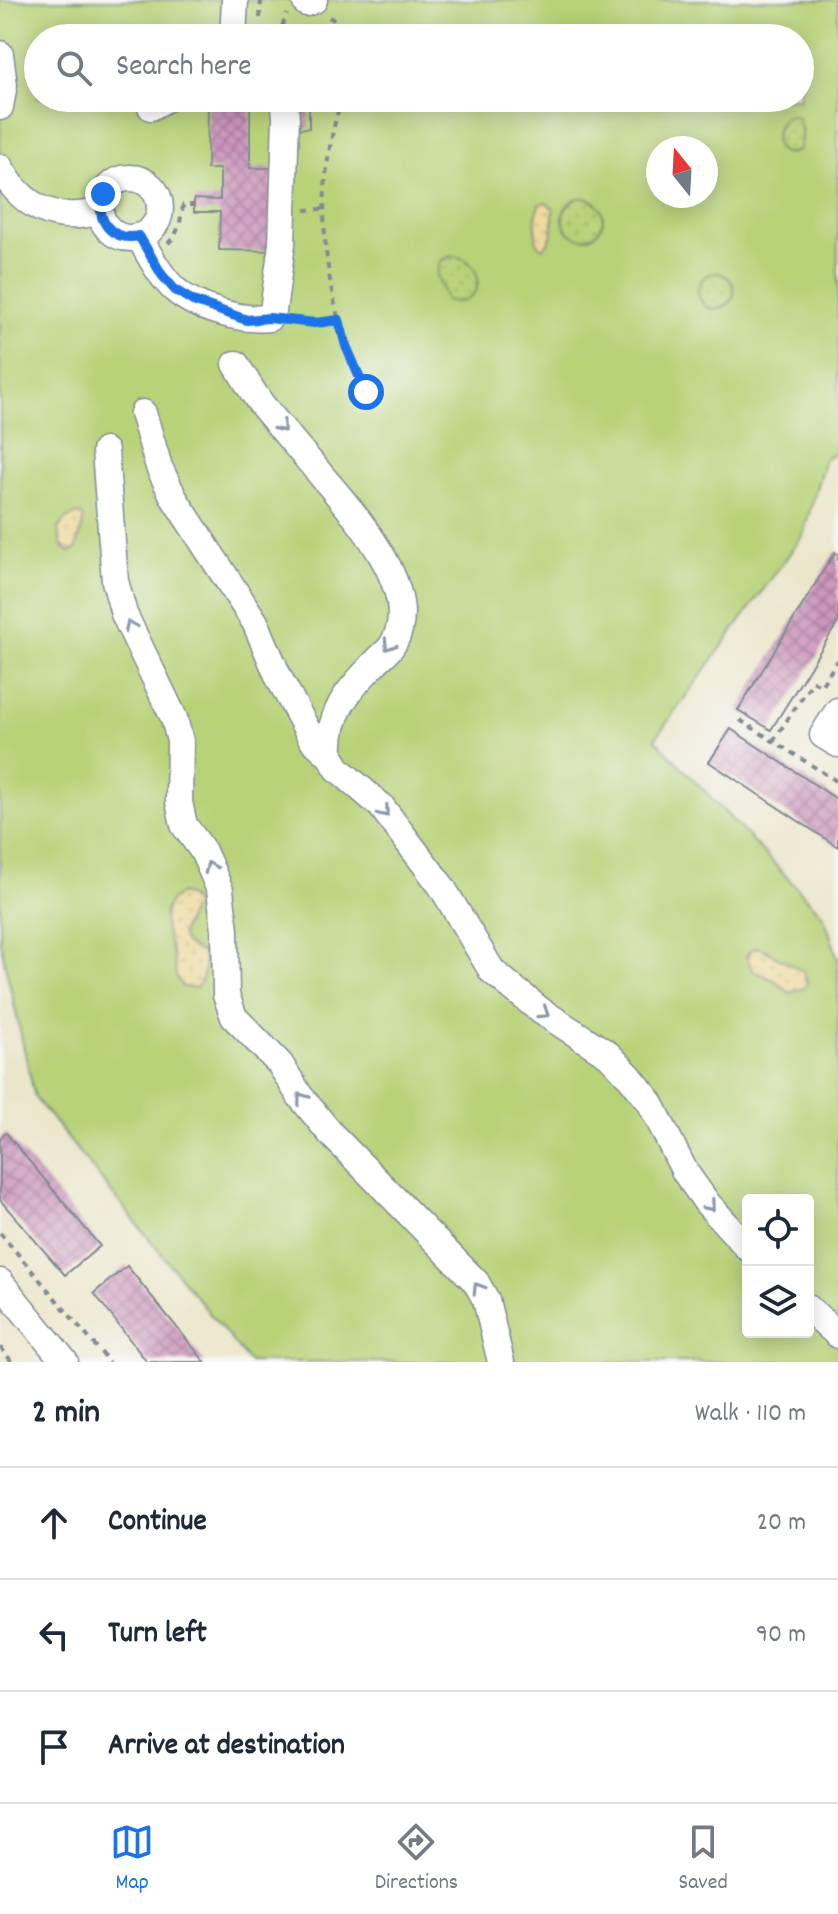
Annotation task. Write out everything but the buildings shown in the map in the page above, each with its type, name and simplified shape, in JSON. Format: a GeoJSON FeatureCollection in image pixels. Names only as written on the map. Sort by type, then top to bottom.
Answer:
{"type":"FeatureCollection","features":[{"type":"Feature","properties":{"kind":"lane"},"geometry":{"type":"LineString","coordinates":[[234,24],[235,0]]}},
{"type":"Feature","properties":{"kind":"lane"},"geometry":{"type":"LineString","coordinates":[[0,54],[4,85],[0,107]]}},
{"type":"Feature","properties":{"kind":"lane"},"geometry":{"type":"LineString","coordinates":[[144,245],[160,210],[158,196],[147,182],[128,177],[113,182],[103,194],[100,211],[105,225],[114,234],[144,245],[175,290],[193,301],[247,320],[269,318],[273,311],[282,244],[285,112]]}},
{"type":"Feature","properties":{"kind":"lane"},"geometry":{"type":"LineString","coordinates":[[0,167],[18,194],[34,205],[63,216],[83,216],[100,211]]}},
{"type":"Feature","properties":{"kind":"lane"},"geometry":{"type":"LineString","coordinates":[[236,364],[259,401],[351,508],[375,543],[397,592],[401,615],[393,644],[339,705],[330,731],[330,756]]}},
{"type":"Feature","properties":{"kind":"lane"},"geometry":{"type":"LineString","coordinates":[[143,413],[159,467],[174,498],[255,622],[279,678],[312,739],[330,756],[338,769],[381,806],[442,887],[492,971],[541,1011],[609,1055],[630,1077],[650,1102],[685,1172],[707,1203],[742,1241]]}},
{"type":"Feature","properties":{"kind":"lane"},"geometry":{"type":"LineString","coordinates":[[105,451],[115,581],[124,614],[174,718],[180,741],[179,802],[184,825],[203,851],[220,890],[225,930],[226,995],[234,1017],[280,1064],[300,1096],[331,1134],[476,1282],[486,1300],[501,1362]]}},
{"type":"Feature","properties":{"kind":"lane"},"geometry":{"type":"LineString","coordinates":[[838,711],[823,735],[838,744]]}},
{"type":"Feature","properties":{"kind":"lane"},"geometry":{"type":"LineString","coordinates":[[0,1282],[65,1362]]}},
{"type":"Feature","properties":{"kind":"lane"},"geometry":{"type":"LineString","coordinates":[[814,1313],[838,1335]]}},
{"type":"Feature","properties":{"kind":"path"},"geometry":{"type":"LineString","coordinates":[[310,1],[343,24]]}},
{"type":"Feature","properties":{"kind":"path"},"geometry":{"type":"LineString","coordinates":[[338,112],[330,146],[323,209],[339,320],[352,361],[376,410]]}},
{"type":"Feature","properties":{"kind":"path"},"geometry":{"type":"LineString","coordinates":[[144,245],[173,240],[183,205],[195,205]]}},
{"type":"Feature","properties":{"kind":"path"},"geometry":{"type":"LineString","coordinates":[[269,318],[315,323],[339,320]]}},
{"type":"Feature","properties":{"kind":"path"},"geometry":{"type":"LineString","coordinates":[[773,741],[813,681],[821,686],[838,660]]}},
{"type":"Feature","properties":{"kind":"path"},"geometry":{"type":"LineString","coordinates":[[740,720],[838,782]]}},
{"type":"Feature","properties":{"kind":"path"},"geometry":{"type":"LineString","coordinates":[[0,1233],[109,1362]]}},
{"type":"Feature","properties":{"kind":"path"},"geometry":{"type":"LineString","coordinates":[[0,1347],[12,1362]]}},
{"type":"Feature","properties":{"kind":"green space"},"geometry":{"type":"Polygon","coordinates":[[[0,0],[838,0],[838,451],[825,458],[803,535],[655,739],[824,916],[838,959],[838,1362],[249,1362],[35,1098],[0,941],[0,0]]]}},
{"type":"Feature","properties":{"kind":"green space"},"geometry":{"type":"Polygon","coordinates":[[[789,115],[797,117],[802,134],[798,151],[789,153],[778,148],[776,134],[782,120],[789,115]]]}},
{"type":"Feature","properties":{"kind":"green space"},"geometry":{"type":"Polygon","coordinates":[[[583,198],[597,204],[603,218],[597,232],[583,238],[569,232],[563,218],[569,204],[583,198]]]}},
{"type":"Feature","properties":{"kind":"green space"},"geometry":{"type":"Polygon","coordinates":[[[452,256],[472,265],[478,283],[469,298],[459,302],[446,300],[437,275],[440,261],[452,256]]]}},
{"type":"Feature","properties":{"kind":"green space"},"geometry":{"type":"Polygon","coordinates":[[[716,273],[729,278],[734,291],[729,304],[716,309],[703,304],[698,291],[703,278],[716,273]]]}},
{"type":"Feature","properties":{"kind":"sand"},"geometry":{"type":"Polygon","coordinates":[[[546,202],[553,208],[553,224],[550,240],[543,248],[538,245],[535,224],[539,204],[546,202]]]}},
{"type":"Feature","properties":{"kind":"sand"},"geometry":{"type":"Polygon","coordinates":[[[78,514],[83,516],[82,527],[76,549],[69,552],[61,545],[58,529],[66,519],[78,514]]]}},
{"type":"Feature","properties":{"kind":"sand"},"geometry":{"type":"Polygon","coordinates":[[[181,893],[189,897],[194,905],[182,938],[202,953],[205,967],[196,988],[183,987],[178,981],[164,922],[167,906],[181,893]]]}},
{"type":"Feature","properties":{"kind":"sand"},"geometry":{"type":"Polygon","coordinates":[[[753,948],[761,948],[804,972],[807,983],[804,988],[790,993],[776,981],[752,970],[746,956],[753,948]]]}},
{"type":"Feature","properties":{"kind":"route"},"geometry":{"type":"LineString","coordinates":[[103,194],[100,211],[105,225],[118,236],[139,236],[162,275],[175,290],[193,301],[247,320],[269,318],[315,323],[339,320],[346,346],[366,392]]}}]}
